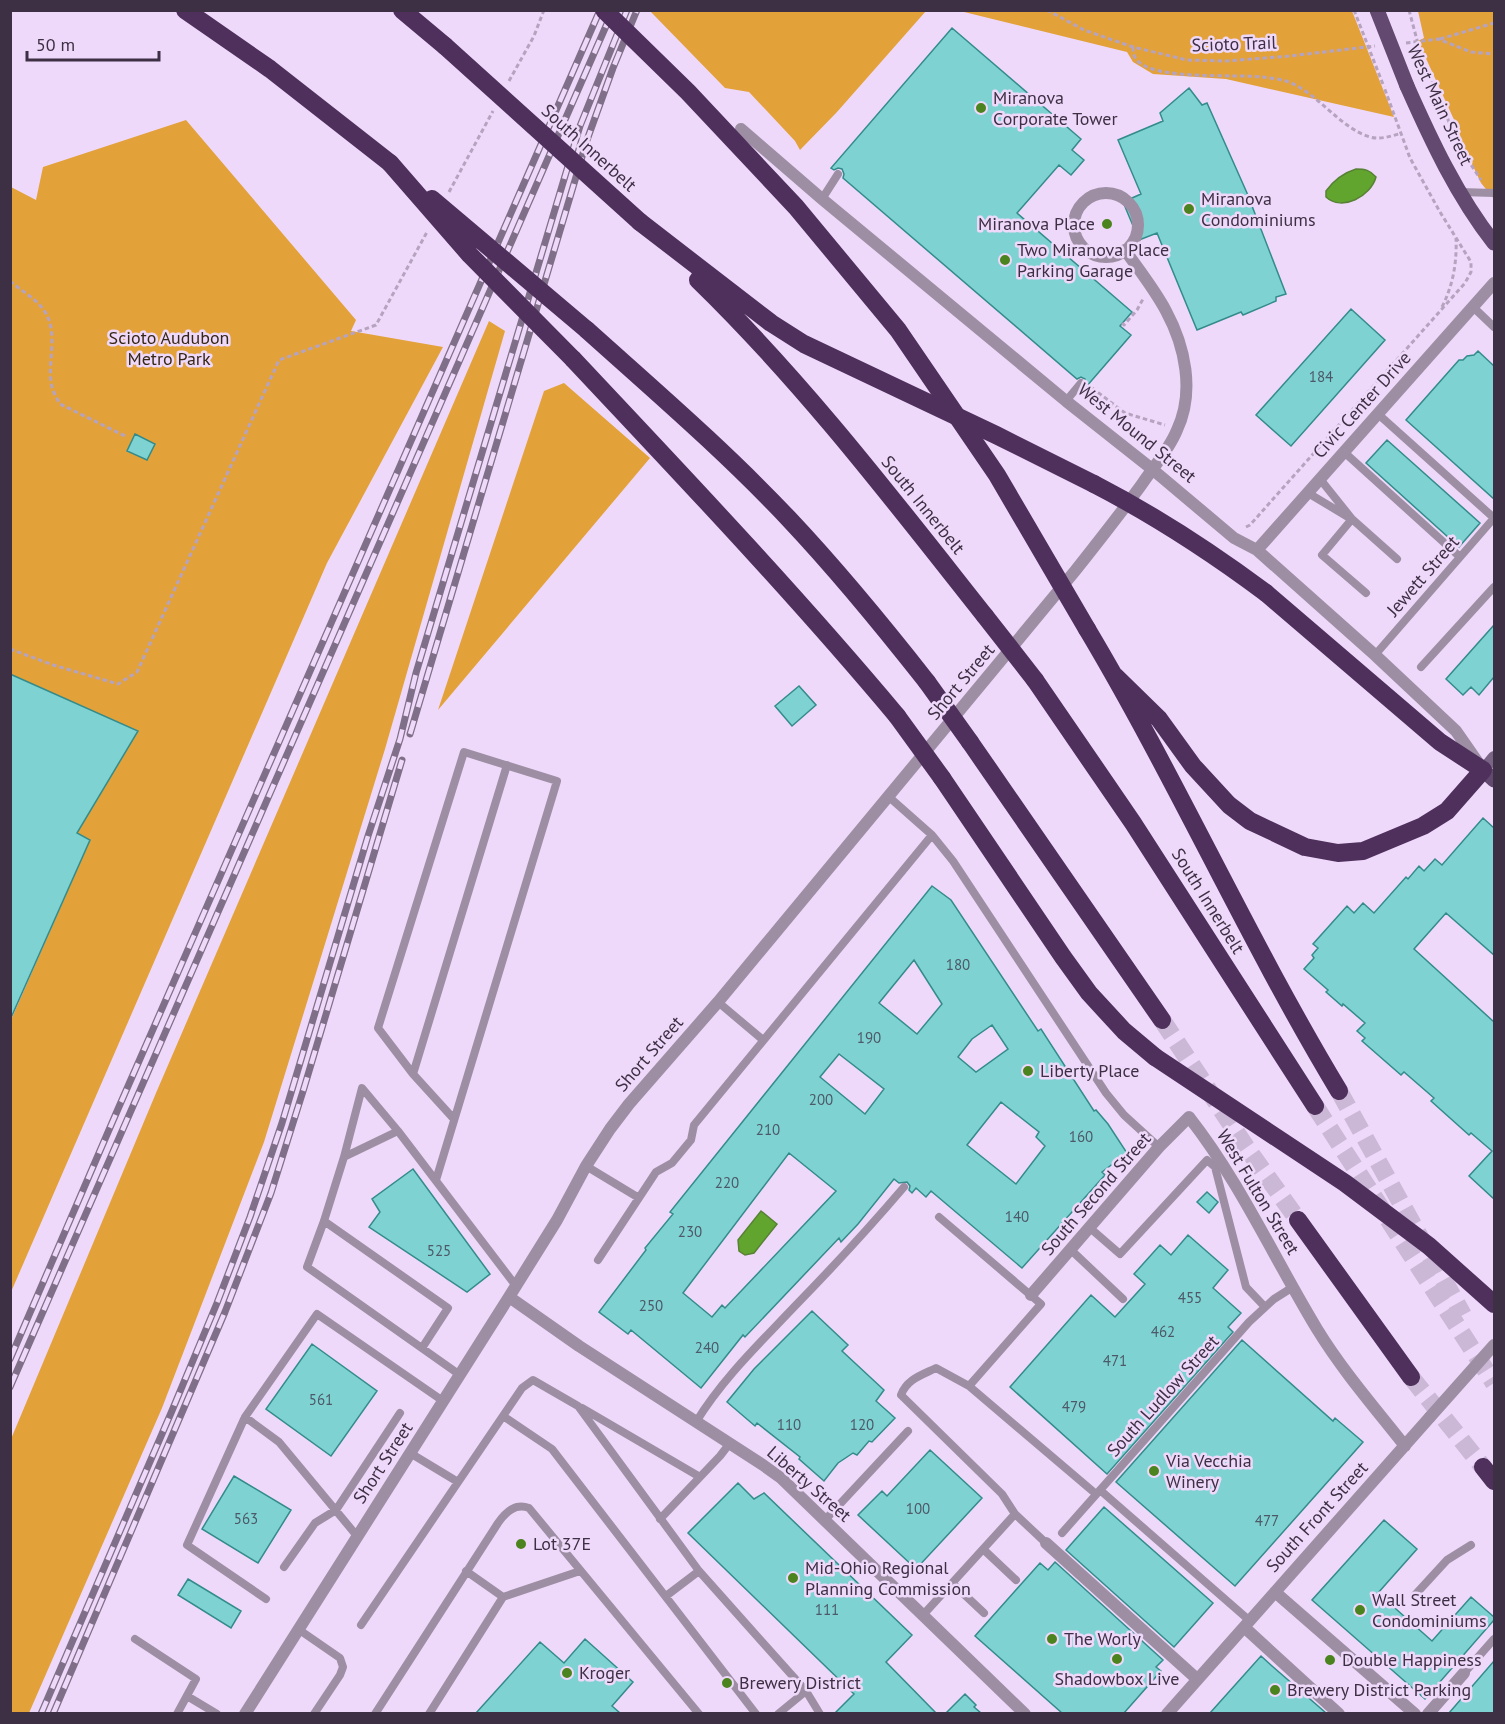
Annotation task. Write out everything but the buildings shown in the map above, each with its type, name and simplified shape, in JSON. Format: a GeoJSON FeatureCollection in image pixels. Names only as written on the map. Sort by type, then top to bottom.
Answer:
{"type":"FeatureCollection","features":[{"type":"Feature","properties":{"kind":"highway"},"geometry":{"type":"LineString","coordinates":[[185,10],[270,69],[390,163],[587,330],[707,438],[788,518],[860,598],[927,682],[1162,1020]]}},
{"type":"Feature","properties":{"kind":"highway","name":"South Innerbelt"},"geometry":{"type":"LineString","coordinates":[[402,10],[640,222],[715,296],[780,365],[901,508],[1035,680],[1133,823],[1315,1106]]}},
{"type":"Feature","properties":{"kind":"highway"},"geometry":{"type":"LineString","coordinates":[[604,10],[687,92],[796,207],[898,330],[997,475],[1115,676],[1268,966],[1339,1091]]}},
{"type":"Feature","properties":{"kind":"highway"},"geometry":{"type":"LineString","coordinates":[[390,163],[470,255],[573,360],[854,664],[897,716],[942,778],[1089,993],[1124,1031],[1155,1057],[1345,1183],[1428,1246],[1494,1304]]}},
{"type":"Feature","properties":{"kind":"highway"},"geometry":{"type":"LineString","coordinates":[[640,222],[771,323],[804,344],[1094,484],[1183,533],[1266,593],[1440,742],[1491,769],[1447,811],[1414,830],[1363,850],[1338,853],[1305,847],[1250,821],[1229,805],[1192,766],[1159,719],[1115,676]]}},
{"type":"Feature","properties":{"kind":"highway"},"geometry":{"type":"LineString","coordinates":[[1298,1220],[1412,1377]]}},
{"type":"Feature","properties":{"kind":"main road","name":"West Main Street"},"geometry":{"type":"LineString","coordinates":[[1377,10],[1407,86],[1443,164],[1494,243]]}},
{"type":"Feature","properties":{"kind":"street","name":"West Mound Street"},"geometry":{"type":"LineString","coordinates":[[741,129],[1066,401],[1234,538],[1257,550],[1375,654],[1456,730],[1491,769]]}},
{"type":"Feature","properties":{"kind":"street"},"geometry":{"type":"LineString","coordinates":[[1099,193],[1112,193],[1124,198],[1133,207],[1138,219],[1137,232],[1132,244],[1125,250],[1117,255],[1104,256],[1091,253],[1081,245],[1074,220],[1079,208],[1087,199],[1099,193]]}},
{"type":"Feature","properties":{"kind":"street"},"geometry":{"type":"LineString","coordinates":[[1125,250],[1167,312],[1178,337],[1185,364],[1187,389],[1184,411],[1171,442],[1152,470]]}},
{"type":"Feature","properties":{"kind":"street","name":"Civic Center Drive"},"geometry":{"type":"LineString","coordinates":[[1257,550],[1494,283]]}},
{"type":"Feature","properties":{"kind":"street","name":"Short Street"},"geometry":{"type":"LineString","coordinates":[[244,1713],[516,1286],[557,1220],[586,1166],[629,1104],[718,1002],[889,797],[1075,571],[1152,470]]}},
{"type":"Feature","properties":{"kind":"street","name":"South Second Street"},"geometry":{"type":"LineString","coordinates":[[1031,1295],[1159,1147],[1189,1117]]}},
{"type":"Feature","properties":{"kind":"street","name":"West Fulton Street"},"geometry":{"type":"LineString","coordinates":[[1189,1117],[1209,1143],[1248,1206],[1328,1346],[1405,1446]]}},
{"type":"Feature","properties":{"kind":"street","name":"Liberty Street"},"geometry":{"type":"LineString","coordinates":[[509,1297],[579,1346],[781,1478],[1025,1713]]}},
{"type":"Feature","properties":{"kind":"street","name":"South Front Street"},"geometry":{"type":"LineString","coordinates":[[1167,1713],[1494,1345]]}},
{"type":"Feature","properties":{"kind":"street"},"geometry":{"type":"LineString","coordinates":[[1046,1543],[1197,1679]]}},
{"type":"Feature","properties":{"kind":"street"},"geometry":{"type":"LineString","coordinates":[[1275,1592],[1414,1713]]}},
{"type":"Feature","properties":{"kind":"street"},"geometry":{"type":"LineString","coordinates":[[1247,1624],[1339,1713]]}},
{"type":"Feature","properties":{"kind":"street"},"geometry":{"type":"LineString","coordinates":[[1428,1713],[1464,1672]]}},
{"type":"Feature","properties":{"kind":"lane"},"geometry":{"type":"LineString","coordinates":[[822,199],[838,174]]}},
{"type":"Feature","properties":{"kind":"lane"},"geometry":{"type":"LineString","coordinates":[[1460,192],[1492,193]]}},
{"type":"Feature","properties":{"kind":"lane"},"geometry":{"type":"LineString","coordinates":[[1473,307],[1494,327]]}},
{"type":"Feature","properties":{"kind":"lane"},"geometry":{"type":"LineString","coordinates":[[1066,401],[1085,384]]}},
{"type":"Feature","properties":{"kind":"lane"},"geometry":{"type":"LineString","coordinates":[[1378,414],[1494,518]]}},
{"type":"Feature","properties":{"kind":"lane"},"geometry":{"type":"LineString","coordinates":[[1344,452],[1460,557]]}},
{"type":"Feature","properties":{"kind":"lane"},"geometry":{"type":"LineString","coordinates":[[1320,479],[1352,519],[1397,559]]}},
{"type":"Feature","properties":{"kind":"lane"},"geometry":{"type":"LineString","coordinates":[[1308,493],[1352,519]]}},
{"type":"Feature","properties":{"kind":"lane","name":"Jewett Street"},"geometry":{"type":"LineString","coordinates":[[1375,654],[1494,518]]}},
{"type":"Feature","properties":{"kind":"lane"},"geometry":{"type":"LineString","coordinates":[[1352,519],[1323,555],[1366,593]]}},
{"type":"Feature","properties":{"kind":"lane"},"geometry":{"type":"LineString","coordinates":[[1421,667],[1494,587]]}},
{"type":"Feature","properties":{"kind":"lane"},"geometry":{"type":"LineString","coordinates":[[436,1180],[557,781],[464,752],[378,1028],[413,1074],[453,1118]]}},
{"type":"Feature","properties":{"kind":"lane"},"geometry":{"type":"LineString","coordinates":[[413,1074],[507,765]]}},
{"type":"Feature","properties":{"kind":"lane"},"geometry":{"type":"LineString","coordinates":[[889,797],[932,835],[953,861],[1106,1093],[1124,1115],[1159,1147]]}},
{"type":"Feature","properties":{"kind":"lane"},"geometry":{"type":"LineString","coordinates":[[598,1260],[656,1172],[672,1162],[691,1140],[694,1125],[932,835]]}},
{"type":"Feature","properties":{"kind":"lane"},"geometry":{"type":"LineString","coordinates":[[718,1002],[763,1040]]}},
{"type":"Feature","properties":{"kind":"lane"},"geometry":{"type":"LineString","coordinates":[[460,1375],[307,1267],[344,1157],[362,1088],[398,1131],[516,1286]]}},
{"type":"Feature","properties":{"kind":"lane"},"geometry":{"type":"LineString","coordinates":[[344,1157],[398,1131]]}},
{"type":"Feature","properties":{"kind":"lane"},"geometry":{"type":"LineString","coordinates":[[1090,1228],[1120,1254],[1208,1160],[1215,1167],[1246,1287],[1266,1306]]}},
{"type":"Feature","properties":{"kind":"lane"},"geometry":{"type":"LineString","coordinates":[[586,1166],[639,1198]]}},
{"type":"Feature","properties":{"kind":"lane"},"geometry":{"type":"LineString","coordinates":[[696,1422],[734,1370],[842,1258],[904,1187]]}},
{"type":"Feature","properties":{"kind":"lane"},"geometry":{"type":"LineString","coordinates":[[939,1217],[1041,1304],[969,1386]]}},
{"type":"Feature","properties":{"kind":"lane"},"geometry":{"type":"LineString","coordinates":[[324,1221],[448,1308],[422,1348]]}},
{"type":"Feature","properties":{"kind":"lane"},"geometry":{"type":"LineString","coordinates":[[1071,1250],[1123,1299]]}},
{"type":"Feature","properties":{"kind":"lane","name":"South Ludlow Street"},"geometry":{"type":"LineString","coordinates":[[1062,1533],[1249,1322],[1266,1306],[1293,1287]]}},
{"type":"Feature","properties":{"kind":"lane"},"geometry":{"type":"LineString","coordinates":[[266,1599],[187,1545],[246,1417],[316,1314],[444,1401]]}},
{"type":"Feature","properties":{"kind":"lane"},"geometry":{"type":"LineString","coordinates":[[1046,1543],[1015,1514],[1002,1494],[901,1395],[904,1387],[910,1381],[936,1368],[969,1386],[1098,1492],[1247,1624]]}},
{"type":"Feature","properties":{"kind":"lane"},"geometry":{"type":"LineString","coordinates":[[361,1625],[522,1388],[533,1380],[700,1477]]}},
{"type":"Feature","properties":{"kind":"lane"},"geometry":{"type":"LineString","coordinates":[[578,1406],[699,1571],[806,1691],[819,1713]]}},
{"type":"Feature","properties":{"kind":"lane"},"geometry":{"type":"LineString","coordinates":[[284,1567],[315,1523],[336,1510],[400,1413]]}},
{"type":"Feature","properties":{"kind":"lane"},"geometry":{"type":"LineString","coordinates":[[503,1416],[552,1449],[756,1713]]}},
{"type":"Feature","properties":{"kind":"lane"},"geometry":{"type":"LineString","coordinates":[[246,1417],[279,1442],[357,1536]]}},
{"type":"Feature","properties":{"kind":"lane"},"geometry":{"type":"LineString","coordinates":[[825,1520],[908,1431]]}},
{"type":"Feature","properties":{"kind":"lane"},"geometry":{"type":"LineString","coordinates":[[660,1519],[730,1443]]}},
{"type":"Feature","properties":{"kind":"lane"},"geometry":{"type":"LineString","coordinates":[[410,1453],[458,1482]]}},
{"type":"Feature","properties":{"kind":"lane"},"geometry":{"type":"LineString","coordinates":[[375,1713],[507,1511],[521,1505],[529,1508],[699,1713]]}},
{"type":"Feature","properties":{"kind":"lane"},"geometry":{"type":"LineString","coordinates":[[923,1615],[1015,1514]]}},
{"type":"Feature","properties":{"kind":"lane"},"geometry":{"type":"LineString","coordinates":[[1414,1596],[1447,1560],[1471,1545]]}},
{"type":"Feature","properties":{"kind":"lane"},"geometry":{"type":"LineString","coordinates":[[983,1549],[1016,1580]]}},
{"type":"Feature","properties":{"kind":"lane"},"geometry":{"type":"LineString","coordinates":[[466,1571],[503,1597]]}},
{"type":"Feature","properties":{"kind":"lane"},"geometry":{"type":"LineString","coordinates":[[429,1713],[503,1597],[580,1571]]}},
{"type":"Feature","properties":{"kind":"lane"},"geometry":{"type":"LineString","coordinates":[[666,1596],[699,1571]]}},
{"type":"Feature","properties":{"kind":"lane"},"geometry":{"type":"LineString","coordinates":[[952,1583],[984,1613]]}},
{"type":"Feature","properties":{"kind":"lane"},"geometry":{"type":"LineString","coordinates":[[298,1629],[340,1658],[343,1667],[314,1713]]}},
{"type":"Feature","properties":{"kind":"lane"},"geometry":{"type":"LineString","coordinates":[[1464,1672],[1494,1638]]}},
{"type":"Feature","properties":{"kind":"lane"},"geometry":{"type":"LineString","coordinates":[[135,1639],[196,1679],[177,1713]]}},
{"type":"Feature","properties":{"kind":"lane"},"geometry":{"type":"LineString","coordinates":[[778,1713],[806,1691]]}},
{"type":"Feature","properties":{"kind":"lane"},"geometry":{"type":"LineString","coordinates":[[187,1696],[217,1713]]}},
{"type":"Feature","properties":{"kind":"path"},"geometry":{"type":"LineString","coordinates":[[506,87],[534,36],[544,10]]}},
{"type":"Feature","properties":{"kind":"path","name":"Scioto Trail"},"geometry":{"type":"LineString","coordinates":[[1047,10],[1084,30],[1133,47],[1187,60],[1227,61],[1381,46]]}},
{"type":"Feature","properties":{"kind":"path"},"geometry":{"type":"LineString","coordinates":[[1246,527],[1441,311],[1465,283],[1471,272],[1471,262],[1410,158],[1354,10]]}},
{"type":"Feature","properties":{"kind":"path"},"geometry":{"type":"LineString","coordinates":[[1409,10],[1421,55],[1460,148],[1492,193]]}},
{"type":"Feature","properties":{"kind":"path"},"geometry":{"type":"LineString","coordinates":[[1404,43],[1438,39],[1494,23]]}},
{"type":"Feature","properties":{"kind":"path"},"geometry":{"type":"LineString","coordinates":[[1438,39],[1471,52],[1494,54]]}},
{"type":"Feature","properties":{"kind":"path"},"geometry":{"type":"LineString","coordinates":[[1133,47],[1133,53],[1139,63],[1160,71],[1261,77],[1286,81],[1304,91],[1354,129],[1371,137],[1384,138],[1402,133]]}},
{"type":"Feature","properties":{"kind":"path"},"geometry":{"type":"LineString","coordinates":[[444,201],[494,108]]}},
{"type":"Feature","properties":{"kind":"path"},"geometry":{"type":"LineString","coordinates":[[10,649],[53,665],[118,684],[137,672],[279,360],[376,325],[426,232]]}},
{"type":"Feature","properties":{"kind":"path"},"geometry":{"type":"LineString","coordinates":[[1441,311],[1452,281],[1456,255],[1455,236]]}},
{"type":"Feature","properties":{"kind":"path"},"geometry":{"type":"LineString","coordinates":[[10,281],[42,308],[49,321],[53,350],[51,382],[60,404],[125,436]]}},
{"type":"Feature","properties":{"kind":"path"},"geometry":{"type":"LineString","coordinates":[[1122,323],[1124,325],[1137,310],[1143,298],[1154,291]]}},
{"type":"Feature","properties":{"kind":"path"},"geometry":{"type":"LineString","coordinates":[[1085,384],[1125,413],[1178,429]]}},
{"type":"Feature","properties":{"kind":"green space"},"geometry":{"type":"Polygon","coordinates":[[[650,11],[926,11],[837,112],[800,150],[795,141],[749,92],[725,88],[650,11]]]}},
{"type":"Feature","properties":{"kind":"green space"},"geometry":{"type":"Polygon","coordinates":[[[960,11],[1352,11],[1394,117],[1226,79],[1153,74],[1133,62],[1127,52],[960,11]]]}},
{"type":"Feature","properties":{"kind":"green space"},"geometry":{"type":"Polygon","coordinates":[[[1418,11],[1494,11],[1494,199],[1481,183],[1418,41],[1424,38],[1418,11]]]}},
{"type":"Feature","properties":{"kind":"green space","name":"Scioto Audubon Metro Park"},"geometry":{"type":"Polygon","coordinates":[[[186,120],[356,320],[351,331],[443,347],[327,563],[11,1292],[11,1020],[90,840],[77,833],[138,731],[11,677],[11,187],[36,200],[43,167],[186,120]]]}},
{"type":"Feature","properties":{"kind":"green space"},"geometry":{"type":"Polygon","coordinates":[[[489,321],[505,331],[385,749],[264,1142],[162,1408],[29,1713],[11,1713],[11,1439],[156,1093],[489,321]]]}},
{"type":"Feature","properties":{"kind":"green space"},"geometry":{"type":"Polygon","coordinates":[[[564,383],[650,458],[438,710],[544,391],[564,383]]]}},
{"type":"Feature","properties":{"kind":"shaded area"},"geometry":{"type":"Polygon","coordinates":[[[1356,169],[1367,170],[1376,177],[1362,196],[1340,203],[1326,197],[1326,191],[1336,180],[1356,169]]]}},
{"type":"Feature","properties":{"kind":"shaded area"},"geometry":{"type":"Polygon","coordinates":[[[761,1211],[777,1224],[754,1253],[745,1255],[739,1251],[738,1240],[761,1211]]]}},
{"type":"Feature","properties":{"kind":"tunnel"},"geometry":{"type":"LineString","coordinates":[[1162,1020],[1246,1147],[1298,1220]]}},
{"type":"Feature","properties":{"kind":"tunnel"},"geometry":{"type":"LineString","coordinates":[[1339,1091],[1463,1315]]}},
{"type":"Feature","properties":{"kind":"tunnel"},"geometry":{"type":"LineString","coordinates":[[1315,1106],[1494,1383]]}},
{"type":"Feature","properties":{"kind":"tunnel"},"geometry":{"type":"LineString","coordinates":[[1411,1377],[1483,1467]]}},
{"type":"Feature","properties":{"kind":"railway"},"geometry":{"type":"LineString","coordinates":[[10,1359],[600,10]]}},
{"type":"Feature","properties":{"kind":"railway"},"geometry":{"type":"LineString","coordinates":[[10,1387],[613,10]]}},
{"type":"Feature","properties":{"kind":"railway"},"geometry":{"type":"LineString","coordinates":[[41,1714],[171,1413],[250,1217],[282,1123],[368,836],[400,739],[416,673],[580,126],[627,10]]}},
{"type":"Feature","properties":{"kind":"railway"},"geometry":{"type":"LineString","coordinates":[[410,734],[587,140],[637,10]]}},
{"type":"Feature","properties":{"kind":"railway"},"geometry":{"type":"LineString","coordinates":[[53,1714],[225,1312],[271,1193],[402,760]]}},
{"type":"Feature","properties":{"kind":"place","name":"Miranova Corporate Tower"},"geometry":{"type":"Point","coordinates":[981,108]}},
{"type":"Feature","properties":{"kind":"place","name":"Miranova Condominiums"},"geometry":{"type":"Point","coordinates":[1189,209]}},
{"type":"Feature","properties":{"kind":"place","name":"Miranova Place"},"geometry":{"type":"Point","coordinates":[1107,224]}},
{"type":"Feature","properties":{"kind":"place","name":"Two Miranova Place Parking Garage"},"geometry":{"type":"Point","coordinates":[1005,260]}},
{"type":"Feature","properties":{"kind":"place","name":"Liberty Place"},"geometry":{"type":"Point","coordinates":[1028,1071]}},
{"type":"Feature","properties":{"kind":"place","name":"Via Vecchia Winery"},"geometry":{"type":"Point","coordinates":[1154,1471]}},
{"type":"Feature","properties":{"kind":"place","name":"Lot 37E"},"geometry":{"type":"Point","coordinates":[521,1544]}},
{"type":"Feature","properties":{"kind":"place","name":"Mid-Ohio Regional Planning Commission"},"geometry":{"type":"Point","coordinates":[793,1578]}},
{"type":"Feature","properties":{"kind":"place","name":"Wall Street Condominiums"},"geometry":{"type":"Point","coordinates":[1360,1610]}},
{"type":"Feature","properties":{"kind":"place","name":"The Worly"},"geometry":{"type":"Point","coordinates":[1052,1639]}},
{"type":"Feature","properties":{"kind":"place","name":"Shadowbox Live"},"geometry":{"type":"Point","coordinates":[1117,1659]}},
{"type":"Feature","properties":{"kind":"place","name":"Double Happiness"},"geometry":{"type":"Point","coordinates":[1330,1660]}},
{"type":"Feature","properties":{"kind":"place","name":"Kroger"},"geometry":{"type":"Point","coordinates":[567,1673]}},
{"type":"Feature","properties":{"kind":"place","name":"Brewery District"},"geometry":{"type":"Point","coordinates":[727,1683]}},
{"type":"Feature","properties":{"kind":"place","name":"Brewery District Parking"},"geometry":{"type":"Point","coordinates":[1275,1690]}}]}
